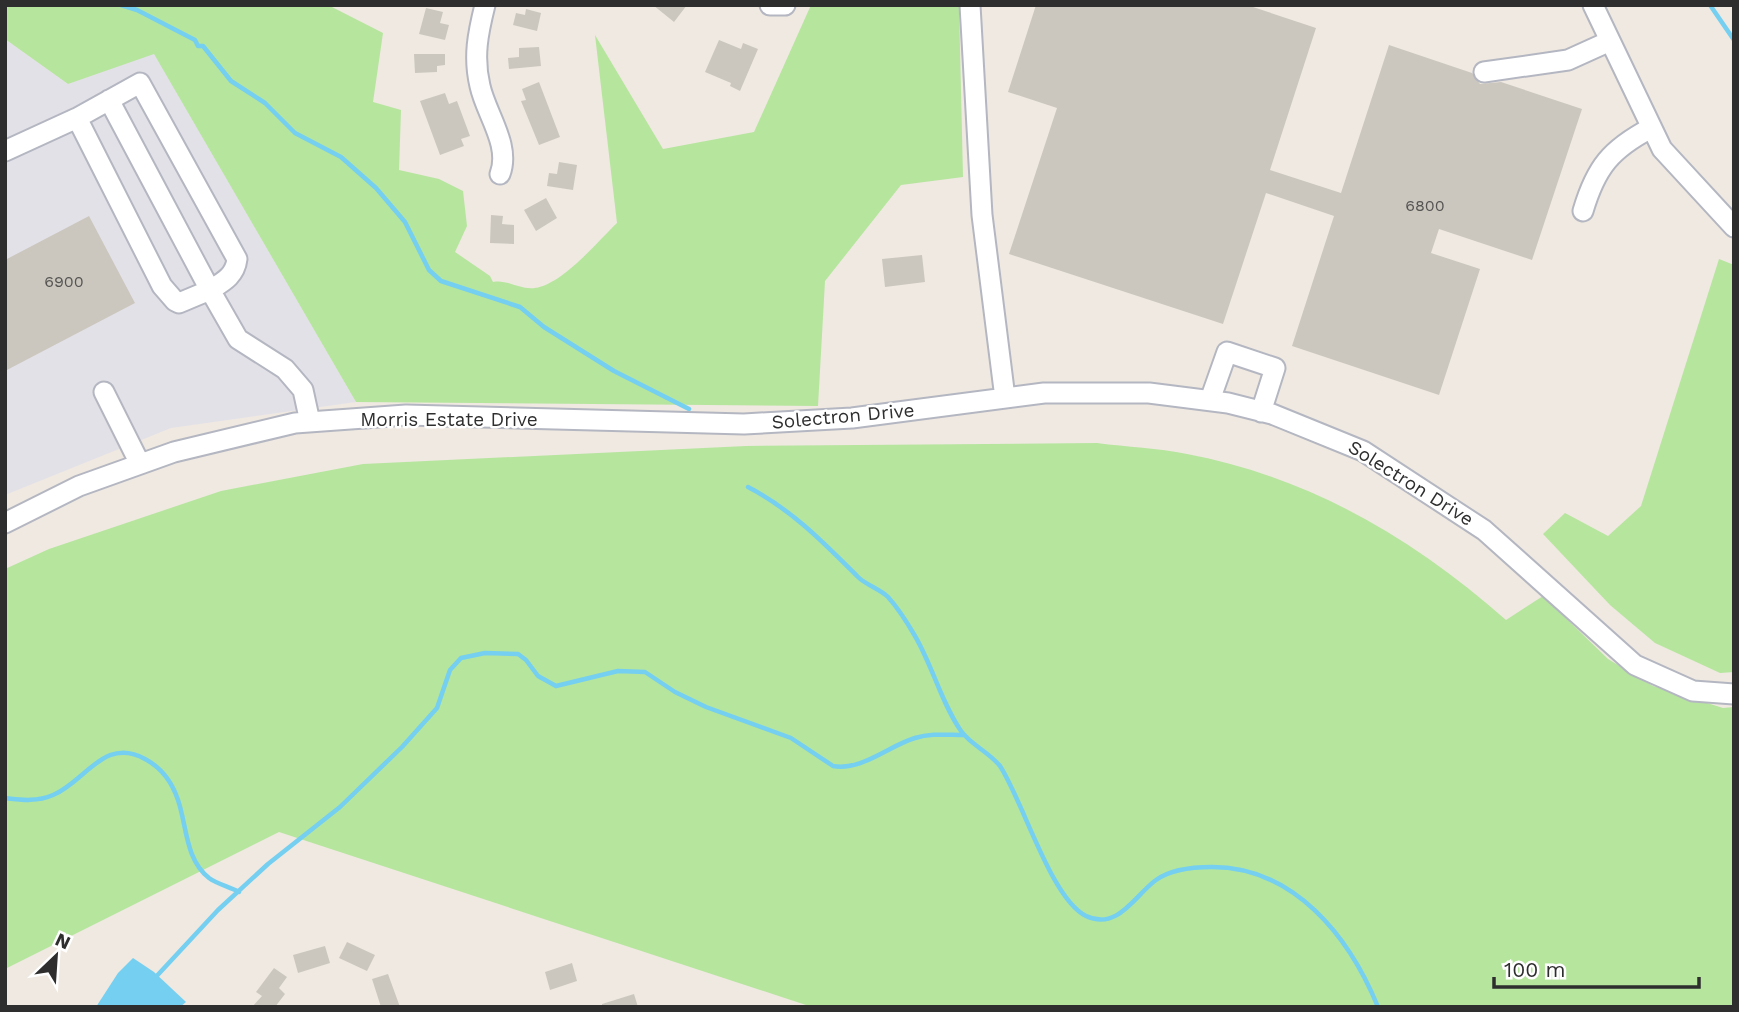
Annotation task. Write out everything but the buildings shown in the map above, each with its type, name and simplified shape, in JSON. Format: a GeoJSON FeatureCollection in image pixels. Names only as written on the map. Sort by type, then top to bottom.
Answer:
{"type":"FeatureCollection","features":[{"type":"Feature","properties":{"kind":"street"},"geometry":{"type":"LineString","coordinates":[[485,5],[476,41],[476,63],[480,88],[504,158],[500,174]]}},
{"type":"Feature","properties":{"kind":"street"},"geometry":{"type":"LineString","coordinates":[[769,5],[785,5]]}},
{"type":"Feature","properties":{"kind":"street"},"geometry":{"type":"LineString","coordinates":[[970,5],[982,215],[1005,398]]}},
{"type":"Feature","properties":{"kind":"street"},"geometry":{"type":"LineString","coordinates":[[1592,6],[1662,149],[1734,227]]}},
{"type":"Feature","properties":{"kind":"street"},"geometry":{"type":"LineString","coordinates":[[1484,72],[1568,60],[1610,41]]}},
{"type":"Feature","properties":{"kind":"street"},"geometry":{"type":"LineString","coordinates":[[5,151],[77,118],[140,83],[237,259],[236,268],[230,276],[210,290],[179,303],[175,301],[162,286],[77,118]]}},
{"type":"Feature","properties":{"kind":"street"},"geometry":{"type":"LineString","coordinates":[[109,100],[238,339],[285,369],[303,390],[310,422]]}},
{"type":"Feature","properties":{"kind":"street"},"geometry":{"type":"LineString","coordinates":[[1583,211],[1604,163],[1616,149],[1651,128]]}},
{"type":"Feature","properties":{"kind":"street"},"geometry":{"type":"LineString","coordinates":[[1210,400],[1227,352],[1275,368],[1261,412]]}},
{"type":"Feature","properties":{"kind":"street","name":"Solectron Drive"},"geometry":{"type":"LineString","coordinates":[[744,424],[852,418],[1005,398],[1111,391],[1210,400],[1261,412],[1309,427],[1363,450],[1485,530],[1635,666],[1693,691],[1734,694]]}},
{"type":"Feature","properties":{"kind":"street"},"geometry":{"type":"LineString","coordinates":[[104,393],[140,464]]}},
{"type":"Feature","properties":{"kind":"street","name":"Morris Estate Drive"},"geometry":{"type":"LineString","coordinates":[[5,523],[79,486],[174,452],[310,422],[406,415],[744,424]]}},
{"type":"Feature","properties":{"kind":"shaded area"},"geometry":{"type":"Polygon","coordinates":[[[5,39],[68,84],[154,53],[356,402],[171,428],[5,495],[5,39]]]}},
{"type":"Feature","properties":{"kind":"green space"},"geometry":{"type":"Polygon","coordinates":[[[5,5],[328,5],[383,33],[373,102],[401,110],[399,170],[439,179],[463,191],[467,226],[455,252],[490,276],[493,282],[529,288],[546,285],[568,271],[617,223],[595,35],[663,149],[754,132],[811,5],[959,5],[963,177],[901,185],[825,281],[818,406],[356,402],[154,54],[68,84],[5,39],[5,5]]]}},
{"type":"Feature","properties":{"kind":"green space"},"geometry":{"type":"Polygon","coordinates":[[[1719,259],[1734,265],[1734,672],[1720,673],[1655,643],[1610,605],[1543,534],[1565,513],[1608,536],[1641,506],[1719,259]]]}},
{"type":"Feature","properties":{"kind":"green space"},"geometry":{"type":"Polygon","coordinates":[[[1097,443],[1176,452],[1232,464],[1318,495],[1358,515],[1435,563],[1506,620],[1543,596],[1608,659],[1653,686],[1723,708],[1734,707],[1734,1007],[812,1007],[279,832],[5,969],[5,569],[49,549],[221,491],[363,464],[746,446],[1097,443]]]}},
{"type":"Feature","properties":{"kind":"water"},"geometry":{"type":"Polygon","coordinates":[[[133,958],[154,972],[186,1002],[180,1007],[96,1007],[118,973],[133,958]]]}},
{"type":"Feature","properties":{"kind":"waterway"},"geometry":{"type":"LineString","coordinates":[[121,5],[137,10],[195,40],[231,81],[265,103],[295,133],[341,157],[376,188],[405,222],[429,270],[441,281],[520,307],[544,327],[614,371],[689,409]]}},
{"type":"Feature","properties":{"kind":"waterway"},"geometry":{"type":"LineString","coordinates":[[1710,5],[1734,40]]}},
{"type":"Feature","properties":{"kind":"waterway"},"geometry":{"type":"LineString","coordinates":[[748,487],[793,516],[858,577],[885,594],[895,606],[921,648],[961,731],[1000,766],[1049,870],[1073,906],[1086,916],[1107,919],[1125,909],[1162,876],[1190,868],[1241,870],[1268,879],[1315,910],[1351,955],[1378,1007]]}},
{"type":"Feature","properties":{"kind":"waterway"},"geometry":{"type":"LineString","coordinates":[[153,980],[218,910],[268,864],[340,807],[402,747],[437,708],[450,670],[461,658],[485,653],[518,654],[538,676],[556,686],[618,671],[645,672],[675,692],[706,707],[791,738],[833,766],[854,765],[921,736],[964,735]]}},
{"type":"Feature","properties":{"kind":"waterway"},"geometry":{"type":"LineString","coordinates":[[5,798],[35,800],[53,795],[106,757],[131,753],[161,771],[173,787],[191,852],[201,870],[212,880],[239,892]]}}]}
